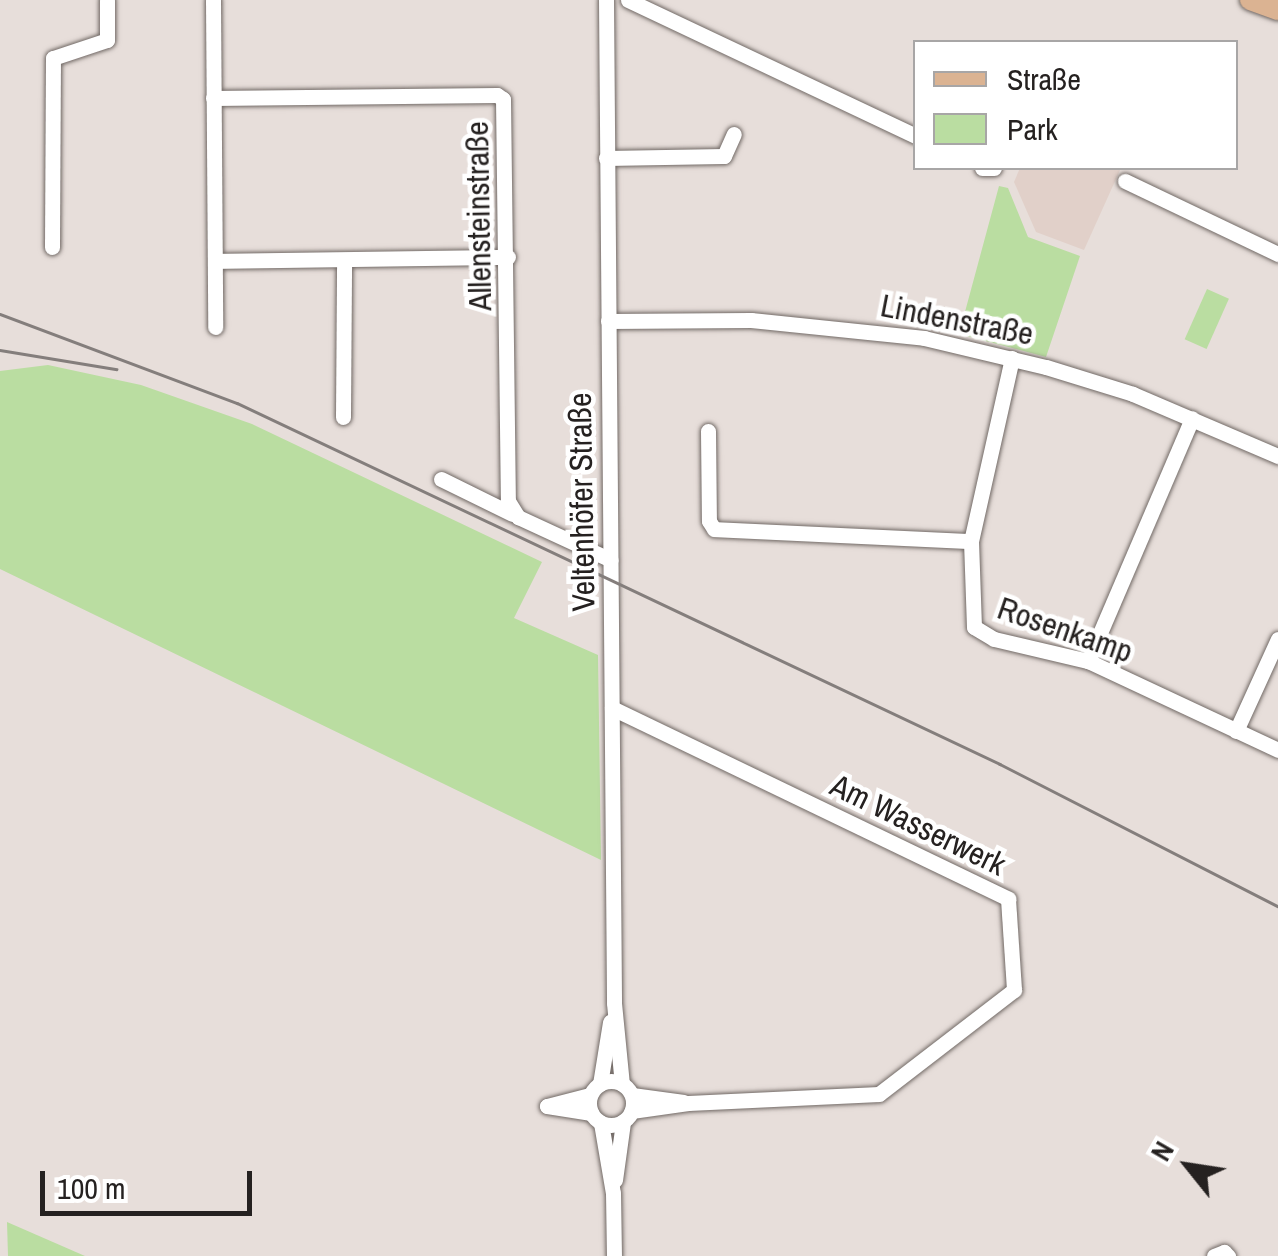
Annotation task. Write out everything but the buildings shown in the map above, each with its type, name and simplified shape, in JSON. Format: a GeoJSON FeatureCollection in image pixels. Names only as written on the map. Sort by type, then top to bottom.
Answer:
{"type":"FeatureCollection","features":[{"type":"Feature","properties":{"kind":"main road"},"geometry":{"type":"LineString","coordinates":[[1250,0],[1278,10]]}},
{"type":"Feature","properties":{"kind":"street"},"geometry":{"type":"LineString","coordinates":[[52,247],[53,58],[107,40],[107,0]]}},
{"type":"Feature","properties":{"kind":"street"},"geometry":{"type":"LineString","coordinates":[[213,0],[215,328]]}},
{"type":"Feature","properties":{"kind":"street","name":"Veltenhöfer Straße"},"geometry":{"type":"LineString","coordinates":[[606,0],[614,1004],[627,1103],[613,1193],[614,1256]]}},
{"type":"Feature","properties":{"kind":"street"},"geometry":{"type":"LineString","coordinates":[[628,0],[913,135]]}},
{"type":"Feature","properties":{"kind":"street","name":"Allensteinstraße"},"geometry":{"type":"LineString","coordinates":[[214,98],[497,95],[506,106],[508,501],[512,514]]}},
{"type":"Feature","properties":{"kind":"street"},"geometry":{"type":"LineString","coordinates":[[606,158],[724,156],[734,134]]}},
{"type":"Feature","properties":{"kind":"street"},"geometry":{"type":"LineString","coordinates":[[1125,182],[1278,254]]}},
{"type":"Feature","properties":{"kind":"street"},"geometry":{"type":"LineString","coordinates":[[216,261],[508,257]]}},
{"type":"Feature","properties":{"kind":"street"},"geometry":{"type":"LineString","coordinates":[[343,417],[344,261]]}},
{"type":"Feature","properties":{"kind":"street","name":"Lindenstraße"},"geometry":{"type":"LineString","coordinates":[[608,321],[804,323],[924,338],[1012,358],[1134,394],[1278,456]]}},
{"type":"Feature","properties":{"kind":"street","name":"Rosenkamp"},"geometry":{"type":"LineString","coordinates":[[1012,358],[971,541],[974,627],[994,639],[1088,661],[1278,750]]}},
{"type":"Feature","properties":{"kind":"street"},"geometry":{"type":"LineString","coordinates":[[1088,661],[1192,418]]}},
{"type":"Feature","properties":{"kind":"street"},"geometry":{"type":"LineString","coordinates":[[708,431],[709,521],[714,529],[971,541]]}},
{"type":"Feature","properties":{"kind":"street"},"geometry":{"type":"LineString","coordinates":[[440,479],[611,560]]}},
{"type":"Feature","properties":{"kind":"street"},"geometry":{"type":"LineString","coordinates":[[1236,730],[1278,638]]}},
{"type":"Feature","properties":{"kind":"street","name":"Am Wasserwerk"},"geometry":{"type":"LineString","coordinates":[[612,708],[1008,899],[1014,990],[879,1094],[627,1103]]}},
{"type":"Feature","properties":{"kind":"street","name":"Veltenhöfer Straße"},"geometry":{"type":"LineString","coordinates":[[613,1193],[595,1104],[614,1004]]}},
{"type":"Feature","properties":{"kind":"street"},"geometry":{"type":"LineString","coordinates":[[595,1104],[627,1103]]}},
{"type":"Feature","properties":{"kind":"street"},"geometry":{"type":"LineString","coordinates":[[595,1104],[627,1103]]}},
{"type":"Feature","properties":{"kind":"street"},"geometry":{"type":"LineString","coordinates":[[1214,1256],[1224,1252],[1228,1256]]}},
{"type":"Feature","properties":{"kind":"shaded area"},"geometry":{"type":"Polygon","coordinates":[[[1019,170],[1120,170],[1084,250],[1036,232],[1014,182],[1019,170]]]}},
{"type":"Feature","properties":{"kind":"green space"},"geometry":{"type":"Polygon","coordinates":[[[999,186],[1008,188],[1028,237],[1080,256],[1046,357],[959,334],[999,186]]]}},
{"type":"Feature","properties":{"kind":"green space"},"geometry":{"type":"Polygon","coordinates":[[[1207,289],[1229,299],[1207,349],[1185,339],[1207,289]]]}},
{"type":"Feature","properties":{"kind":"green space"},"geometry":{"type":"Polygon","coordinates":[[[48,365],[141,385],[252,424],[542,562],[514,618],[598,655],[601,860],[0,569],[0,371],[48,365]]]}},
{"type":"Feature","properties":{"kind":"green space"},"geometry":{"type":"Polygon","coordinates":[[[7,1222],[85,1256],[8,1256],[7,1222]]]}},
{"type":"Feature","properties":{"kind":"tram line"},"geometry":{"type":"LineString","coordinates":[[0,314],[237,403],[1000,764],[1278,906]]}},
{"type":"Feature","properties":{"kind":"tram line"},"geometry":{"type":"LineString","coordinates":[[0,350],[116,369]]}}]}
